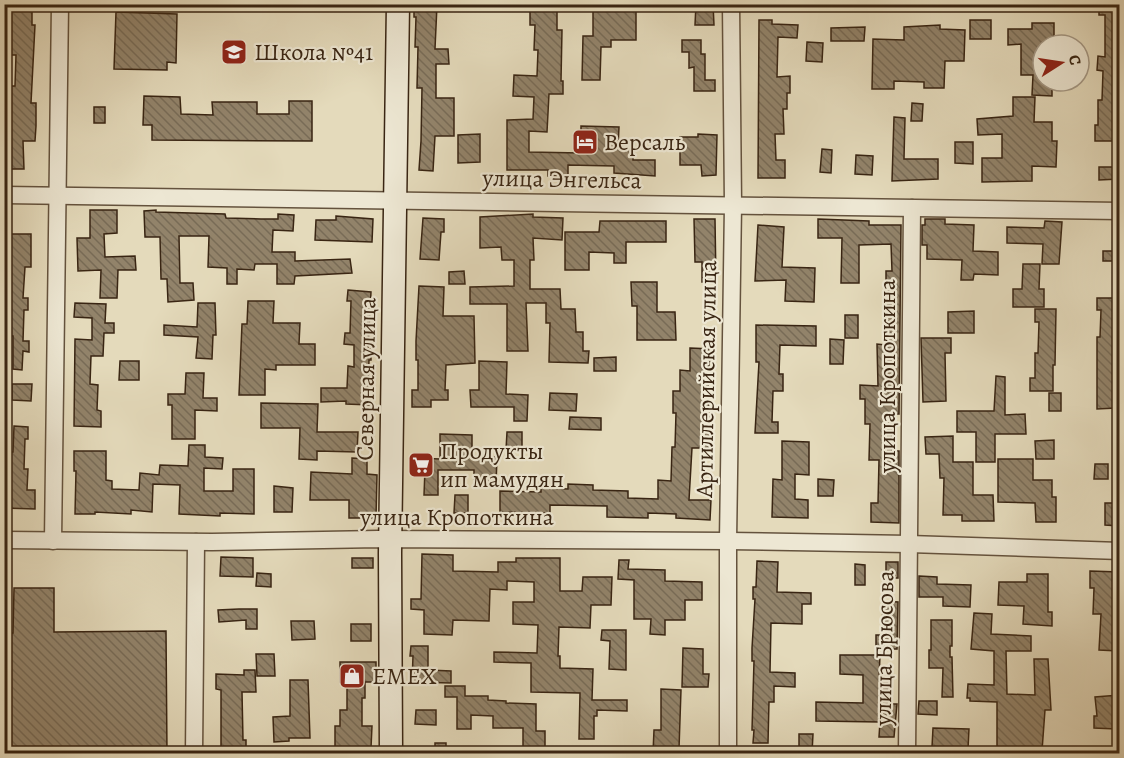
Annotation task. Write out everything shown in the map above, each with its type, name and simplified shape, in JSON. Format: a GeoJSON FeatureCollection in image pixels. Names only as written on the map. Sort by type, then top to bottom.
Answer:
{"type":"FeatureCollection","features":[{"type":"Feature","properties":{"kind":"main road","name":"Северная улица"},"geometry":{"type":"LineString","coordinates":[[391,753],[391,540],[398,4]]}},
{"type":"Feature","properties":{"kind":"street"},"geometry":{"type":"LineString","coordinates":[[53,541],[60,4]]}},
{"type":"Feature","properties":{"kind":"street","name":"Артиллерийская улица"},"geometry":{"type":"LineString","coordinates":[[728,753],[728,541],[733,205],[731,4]]}},
{"type":"Feature","properties":{"kind":"street","name":"улица Энгельса"},"geometry":{"type":"LineString","coordinates":[[4,195],[1119,211]]}},
{"type":"Feature","properties":{"kind":"street","name":"улица Кропоткина"},"geometry":{"type":"LineString","coordinates":[[909,544],[912,208]]}},
{"type":"Feature","properties":{"kind":"street","name":"улица Кропоткина"},"geometry":{"type":"LineString","coordinates":[[4,540],[728,541],[1119,551]]}},
{"type":"Feature","properties":{"kind":"street"},"geometry":{"type":"LineString","coordinates":[[194,753],[196,542]]}},
{"type":"Feature","properties":{"kind":"street","name":"улица Брюсова"},"geometry":{"type":"LineString","coordinates":[[907,753],[909,544]]}},
{"type":"Feature","properties":{"kind":"building"},"geometry":{"type":"Polygon","coordinates":[[[10,4],[32,4],[32,25],[35,25],[31,103],[36,103],[35,141],[23,141],[24,169],[4,169],[4,86],[15,86],[16,55],[4,55],[4,25],[10,25],[10,4]]]}},
{"type":"Feature","properties":{"kind":"building"},"geometry":{"type":"Polygon","coordinates":[[[414,4],[437,5],[435,49],[448,49],[449,64],[436,64],[436,98],[454,98],[454,136],[435,136],[433,171],[419,170],[422,88],[417,88],[418,47],[415,47],[414,4]]]}},
{"type":"Feature","properties":{"kind":"building"},"geometry":{"type":"Polygon","coordinates":[[[616,4],[636,4],[636,40],[611,40],[611,47],[601,47],[600,80],[582,80],[583,36],[593,36],[593,8],[616,9],[616,4]]]}},
{"type":"Feature","properties":{"kind":"building"},"geometry":{"type":"Polygon","coordinates":[[[696,4],[713,4],[714,25],[695,25],[696,4]]]}},
{"type":"Feature","properties":{"kind":"building"},"geometry":{"type":"Polygon","coordinates":[[[1099,4],[1119,4],[1119,141],[1095,141],[1095,125],[1098,125],[1098,100],[1102,100],[1103,71],[1097,70],[1098,56],[1105,57],[1105,15],[1099,15],[1099,4]]]}},
{"type":"Feature","properties":{"kind":"building"},"geometry":{"type":"Polygon","coordinates":[[[530,5],[557,5],[557,30],[562,30],[563,94],[549,94],[547,132],[529,131],[529,152],[581,153],[581,126],[619,127],[618,148],[633,149],[633,160],[655,160],[655,176],[614,173],[614,166],[568,165],[568,176],[548,176],[548,170],[507,170],[507,120],[533,119],[534,97],[513,96],[514,75],[537,76],[538,50],[534,50],[535,25],[530,25],[530,5]]]}},
{"type":"Feature","properties":{"kind":"building"},"geometry":{"type":"Polygon","coordinates":[[[116,12],[177,14],[176,63],[167,62],[167,70],[114,69],[116,12]]]}},
{"type":"Feature","properties":{"kind":"building"},"geometry":{"type":"Polygon","coordinates":[[[759,20],[772,20],[772,24],[798,25],[797,38],[778,37],[777,77],[790,76],[787,109],[783,109],[784,134],[775,134],[776,160],[785,160],[785,178],[758,178],[759,20]]]}},
{"type":"Feature","properties":{"kind":"building"},"geometry":{"type":"Polygon","coordinates":[[[970,20],[991,20],[991,39],[970,39],[970,20]]]}},
{"type":"Feature","properties":{"kind":"building"},"geometry":{"type":"Polygon","coordinates":[[[1032,23],[1054,23],[1054,33],[1031,33],[1031,75],[1021,75],[1021,44],[1008,45],[1008,29],[1032,29],[1032,23]]]}},
{"type":"Feature","properties":{"kind":"building"},"geometry":{"type":"Polygon","coordinates":[[[940,25],[940,29],[965,30],[964,61],[945,61],[944,88],[924,88],[924,82],[894,81],[894,89],[872,89],[873,39],[904,40],[904,27],[940,25]]]}},
{"type":"Feature","properties":{"kind":"building"},"geometry":{"type":"Polygon","coordinates":[[[865,27],[864,41],[831,41],[831,28],[865,27]]]}},
{"type":"Feature","properties":{"kind":"building"},"geometry":{"type":"Polygon","coordinates":[[[682,40],[701,40],[701,54],[705,54],[705,80],[715,80],[715,91],[694,91],[694,67],[689,68],[689,52],[682,52],[682,40]]]}},
{"type":"Feature","properties":{"kind":"building"},"geometry":{"type":"Polygon","coordinates":[[[807,42],[823,43],[822,62],[806,61],[807,42]]]}},
{"type":"Feature","properties":{"kind":"building"},"geometry":{"type":"Polygon","coordinates":[[[1032,93],[1052,93],[1052,96],[1032,95],[1032,93]]]}},
{"type":"Feature","properties":{"kind":"building"},"geometry":{"type":"Polygon","coordinates":[[[144,96],[180,97],[181,114],[213,115],[212,102],[257,102],[257,114],[289,114],[289,101],[312,101],[312,141],[152,140],[152,125],[143,125],[144,96]]]}},
{"type":"Feature","properties":{"kind":"building"},"geometry":{"type":"Polygon","coordinates":[[[1013,97],[1035,97],[1034,122],[1052,122],[1052,141],[1057,141],[1056,167],[1032,166],[1032,181],[982,182],[982,158],[1002,158],[1002,134],[978,135],[977,119],[1013,116],[1013,97]]]}},
{"type":"Feature","properties":{"kind":"building"},"geometry":{"type":"Polygon","coordinates":[[[912,103],[923,104],[922,121],[911,121],[912,103]]]}},
{"type":"Feature","properties":{"kind":"building"},"geometry":{"type":"Polygon","coordinates":[[[94,107],[105,107],[105,123],[94,123],[94,107]]]}},
{"type":"Feature","properties":{"kind":"building"},"geometry":{"type":"Polygon","coordinates":[[[894,117],[905,118],[904,159],[938,159],[938,179],[892,181],[894,117]]]}},
{"type":"Feature","properties":{"kind":"building"},"geometry":{"type":"Polygon","coordinates":[[[480,134],[480,162],[458,163],[458,135],[480,134]]]}},
{"type":"Feature","properties":{"kind":"building"},"geometry":{"type":"Polygon","coordinates":[[[698,134],[717,135],[716,175],[702,176],[701,165],[680,165],[680,137],[698,137],[698,134]]]}},
{"type":"Feature","properties":{"kind":"building"},"geometry":{"type":"Polygon","coordinates":[[[955,142],[973,142],[973,164],[955,163],[955,142]]]}},
{"type":"Feature","properties":{"kind":"building"},"geometry":{"type":"Polygon","coordinates":[[[822,149],[832,150],[831,173],[820,172],[822,149]]]}},
{"type":"Feature","properties":{"kind":"building"},"geometry":{"type":"Polygon","coordinates":[[[856,155],[873,156],[872,175],[855,174],[856,155]]]}},
{"type":"Feature","properties":{"kind":"building"},"geometry":{"type":"Polygon","coordinates":[[[1099,167],[1119,167],[1119,179],[1099,180],[1099,167]]]}},
{"type":"Feature","properties":{"kind":"building"},"geometry":{"type":"Polygon","coordinates":[[[90,210],[117,210],[117,233],[104,234],[105,257],[135,256],[136,270],[118,270],[117,298],[100,298],[101,270],[78,271],[77,238],[90,238],[90,210]]]}},
{"type":"Feature","properties":{"kind":"building"},"geometry":{"type":"Polygon","coordinates":[[[156,210],[156,212],[225,214],[226,218],[278,219],[278,214],[294,215],[293,231],[273,230],[272,252],[295,252],[295,261],[350,259],[352,273],[295,276],[294,284],[277,284],[277,264],[255,264],[254,270],[237,269],[237,284],[227,284],[227,268],[208,267],[209,236],[179,236],[180,283],[193,283],[194,300],[168,302],[167,279],[161,279],[160,237],[145,237],[144,211],[156,210]]]}},
{"type":"Feature","properties":{"kind":"building"},"geometry":{"type":"Polygon","coordinates":[[[533,214],[533,217],[563,218],[562,240],[533,238],[534,260],[530,260],[530,289],[560,289],[561,309],[575,309],[576,332],[583,332],[583,351],[589,351],[588,363],[549,362],[550,323],[546,323],[546,303],[526,303],[528,351],[507,351],[507,304],[470,304],[470,287],[514,286],[514,260],[502,260],[501,247],[480,248],[480,217],[533,214]]]}},
{"type":"Feature","properties":{"kind":"building"},"geometry":{"type":"Polygon","coordinates":[[[336,216],[373,219],[372,242],[315,240],[316,220],[336,220],[336,216]]]}},
{"type":"Feature","properties":{"kind":"building"},"geometry":{"type":"Polygon","coordinates":[[[423,218],[444,219],[439,260],[420,259],[423,218]]]}},
{"type":"Feature","properties":{"kind":"building"},"geometry":{"type":"Polygon","coordinates":[[[694,219],[715,219],[716,282],[702,282],[702,262],[695,262],[694,219]]]}},
{"type":"Feature","properties":{"kind":"building"},"geometry":{"type":"Polygon","coordinates":[[[818,219],[869,221],[869,225],[901,225],[899,414],[892,414],[892,451],[899,451],[899,523],[871,522],[871,503],[878,503],[879,460],[869,460],[870,424],[865,424],[865,399],[860,399],[860,385],[878,386],[877,344],[886,345],[886,271],[892,271],[891,244],[859,245],[859,283],[841,283],[842,238],[818,238],[818,219]]]}},
{"type":"Feature","properties":{"kind":"building"},"geometry":{"type":"Polygon","coordinates":[[[925,219],[945,219],[945,224],[974,225],[973,251],[998,252],[998,275],[974,274],[973,280],[961,280],[962,260],[927,259],[927,245],[922,245],[922,225],[925,225],[925,219]]]}},
{"type":"Feature","properties":{"kind":"building"},"geometry":{"type":"Polygon","coordinates":[[[600,221],[666,221],[666,242],[626,242],[626,263],[614,263],[614,253],[589,252],[589,270],[565,270],[565,232],[599,232],[600,221]]]}},
{"type":"Feature","properties":{"kind":"building"},"geometry":{"type":"Polygon","coordinates":[[[1045,221],[1062,222],[1059,264],[1042,264],[1043,244],[1007,243],[1007,227],[1044,228],[1045,221]]]}},
{"type":"Feature","properties":{"kind":"building"},"geometry":{"type":"Polygon","coordinates":[[[758,225],[784,227],[782,267],[815,268],[814,302],[785,301],[786,280],[755,281],[758,225]]]}},
{"type":"Feature","properties":{"kind":"building"},"geometry":{"type":"Polygon","coordinates":[[[6,234],[31,234],[31,267],[25,267],[23,298],[28,298],[28,310],[24,310],[23,341],[29,341],[29,352],[23,351],[22,370],[13,369],[13,336],[7,336],[7,285],[4,285],[6,234]]]}},
{"type":"Feature","properties":{"kind":"building"},"geometry":{"type":"Polygon","coordinates":[[[1103,251],[1116,251],[1117,261],[1103,261],[1103,251]]]}},
{"type":"Feature","properties":{"kind":"building"},"geometry":{"type":"Polygon","coordinates":[[[1023,264],[1040,264],[1039,289],[1044,289],[1044,307],[1013,307],[1013,289],[1022,289],[1023,264]]]}},
{"type":"Feature","properties":{"kind":"building"},"geometry":{"type":"Polygon","coordinates":[[[464,271],[465,284],[449,284],[449,272],[464,271]]]}},
{"type":"Feature","properties":{"kind":"building"},"geometry":{"type":"Polygon","coordinates":[[[631,282],[657,282],[657,312],[675,312],[676,340],[637,340],[637,306],[632,306],[631,282]]]}},
{"type":"Feature","properties":{"kind":"building"},"geometry":{"type":"Polygon","coordinates":[[[419,286],[444,287],[443,316],[474,316],[475,363],[446,365],[445,390],[448,390],[448,400],[431,400],[431,407],[412,407],[412,390],[418,390],[416,341],[419,286]]]}},
{"type":"Feature","properties":{"kind":"building"},"geometry":{"type":"Polygon","coordinates":[[[348,290],[371,292],[368,349],[371,349],[368,388],[370,388],[370,405],[346,404],[346,401],[321,402],[321,388],[347,388],[348,366],[354,367],[354,345],[344,344],[345,333],[350,333],[351,301],[347,301],[348,290]]]}},
{"type":"Feature","properties":{"kind":"building"},"geometry":{"type":"Polygon","coordinates":[[[1097,298],[1118,298],[1119,394],[1115,395],[1116,408],[1097,409],[1097,337],[1100,337],[1101,310],[1097,310],[1097,298]]]}},
{"type":"Feature","properties":{"kind":"building"},"geometry":{"type":"Polygon","coordinates":[[[248,301],[274,301],[273,323],[300,323],[299,344],[315,344],[315,365],[276,365],[276,370],[265,369],[265,395],[239,395],[242,324],[247,324],[248,301]]]}},
{"type":"Feature","properties":{"kind":"building"},"geometry":{"type":"Polygon","coordinates":[[[75,303],[106,304],[105,323],[114,323],[114,333],[104,333],[103,356],[91,356],[90,384],[98,385],[97,410],[101,411],[101,427],[74,426],[75,339],[92,340],[92,318],[74,317],[75,303]]]}},
{"type":"Feature","properties":{"kind":"building"},"geometry":{"type":"Polygon","coordinates":[[[198,303],[215,303],[216,335],[213,335],[212,359],[196,358],[198,337],[164,335],[164,325],[197,327],[198,303]]]}},
{"type":"Feature","properties":{"kind":"building"},"geometry":{"type":"Polygon","coordinates":[[[1035,309],[1056,309],[1053,391],[1030,391],[1030,378],[1035,378],[1035,353],[1038,353],[1039,322],[1035,322],[1035,309]]]}},
{"type":"Feature","properties":{"kind":"building"},"geometry":{"type":"Polygon","coordinates":[[[974,311],[974,333],[948,333],[948,312],[974,311]]]}},
{"type":"Feature","properties":{"kind":"building"},"geometry":{"type":"Polygon","coordinates":[[[845,315],[858,315],[858,338],[845,338],[845,315]]]}},
{"type":"Feature","properties":{"kind":"building"},"geometry":{"type":"Polygon","coordinates":[[[756,325],[816,326],[816,346],[780,345],[779,374],[783,374],[783,391],[773,391],[772,422],[778,422],[778,433],[755,433],[759,362],[756,362],[756,325]]]}},
{"type":"Feature","properties":{"kind":"building"},"geometry":{"type":"Polygon","coordinates":[[[921,338],[951,338],[951,353],[945,353],[946,401],[923,402],[921,338]]]}},
{"type":"Feature","properties":{"kind":"building"},"geometry":{"type":"Polygon","coordinates":[[[830,339],[844,340],[843,364],[830,364],[830,339]]]}},
{"type":"Feature","properties":{"kind":"building"},"geometry":{"type":"Polygon","coordinates":[[[690,348],[712,349],[708,392],[710,448],[692,448],[689,500],[711,500],[710,520],[676,518],[676,514],[648,513],[648,518],[607,517],[607,506],[550,505],[550,513],[500,512],[500,491],[541,492],[541,488],[568,489],[568,484],[593,485],[593,490],[628,491],[628,498],[658,499],[658,480],[671,481],[676,413],[673,413],[673,391],[680,391],[680,370],[690,371],[690,348]]]}},
{"type":"Feature","properties":{"kind":"building"},"geometry":{"type":"Polygon","coordinates":[[[616,357],[616,371],[594,371],[594,358],[616,357]]]}},
{"type":"Feature","properties":{"kind":"building"},"geometry":{"type":"Polygon","coordinates":[[[120,361],[139,361],[139,380],[119,380],[120,361]]]}},
{"type":"Feature","properties":{"kind":"building"},"geometry":{"type":"Polygon","coordinates":[[[479,361],[507,362],[506,394],[528,395],[527,421],[514,421],[514,407],[471,407],[470,390],[479,390],[479,361]]]}},
{"type":"Feature","properties":{"kind":"building"},"geometry":{"type":"Polygon","coordinates":[[[186,373],[204,373],[203,398],[217,398],[217,411],[195,410],[195,439],[172,439],[172,405],[168,405],[168,394],[185,394],[186,373]]]}},
{"type":"Feature","properties":{"kind":"building"},"geometry":{"type":"Polygon","coordinates":[[[996,376],[1005,377],[1005,415],[1025,414],[1026,434],[995,434],[995,462],[976,462],[976,432],[957,432],[957,411],[994,411],[996,376]]]}},
{"type":"Feature","properties":{"kind":"building"},"geometry":{"type":"Polygon","coordinates":[[[12,384],[32,384],[31,401],[12,400],[12,384]]]}},
{"type":"Feature","properties":{"kind":"building"},"geometry":{"type":"Polygon","coordinates":[[[550,393],[577,394],[576,411],[549,410],[550,393]]]}},
{"type":"Feature","properties":{"kind":"building"},"geometry":{"type":"Polygon","coordinates":[[[1049,393],[1061,393],[1061,411],[1049,411],[1049,393]]]}},
{"type":"Feature","properties":{"kind":"building"},"geometry":{"type":"Polygon","coordinates":[[[261,403],[318,404],[317,432],[358,432],[357,452],[317,451],[317,460],[299,459],[300,428],[261,428],[261,403]]]}},
{"type":"Feature","properties":{"kind":"building"},"geometry":{"type":"Polygon","coordinates":[[[570,417],[601,418],[601,430],[569,429],[570,417]]]}},
{"type":"Feature","properties":{"kind":"building"},"geometry":{"type":"Polygon","coordinates":[[[14,426],[28,427],[28,439],[25,439],[24,469],[28,469],[27,490],[35,490],[35,509],[4,508],[4,452],[13,452],[14,426]]]}},
{"type":"Feature","properties":{"kind":"building"},"geometry":{"type":"Polygon","coordinates":[[[507,432],[522,432],[522,450],[506,450],[507,432]]]}},
{"type":"Feature","properties":{"kind":"building"},"geometry":{"type":"Polygon","coordinates":[[[440,434],[472,435],[472,457],[497,457],[496,485],[474,485],[474,470],[438,470],[438,495],[424,495],[425,469],[415,469],[416,458],[440,459],[440,434]]]}},
{"type":"Feature","properties":{"kind":"building"},"geometry":{"type":"Polygon","coordinates":[[[953,436],[953,462],[973,462],[973,495],[993,495],[994,521],[962,521],[962,515],[943,515],[944,478],[940,478],[939,454],[926,454],[925,437],[953,436]]]}},
{"type":"Feature","properties":{"kind":"building"},"geometry":{"type":"Polygon","coordinates":[[[1054,440],[1054,459],[1036,459],[1035,441],[1054,440]]]}},
{"type":"Feature","properties":{"kind":"building"},"geometry":{"type":"Polygon","coordinates":[[[782,441],[809,442],[809,475],[795,474],[795,499],[808,500],[808,518],[772,517],[773,479],[782,480],[782,441]]]}},
{"type":"Feature","properties":{"kind":"building"},"geometry":{"type":"Polygon","coordinates":[[[189,445],[205,445],[205,457],[223,458],[222,469],[204,468],[204,491],[233,491],[233,469],[254,469],[254,514],[220,513],[220,516],[179,514],[180,485],[153,484],[152,512],[131,510],[131,514],[95,512],[95,514],[75,514],[74,451],[106,451],[106,480],[112,481],[112,489],[139,490],[140,473],[159,475],[160,465],[188,466],[189,445]]]}},
{"type":"Feature","properties":{"kind":"building"},"geometry":{"type":"Polygon","coordinates":[[[352,458],[367,459],[367,474],[377,475],[376,518],[349,518],[349,500],[310,500],[311,472],[352,474],[352,458]]]}},
{"type":"Feature","properties":{"kind":"building"},"geometry":{"type":"Polygon","coordinates":[[[998,459],[1033,459],[1033,480],[1052,480],[1052,497],[1056,497],[1056,522],[1036,522],[1035,503],[998,502],[998,459]]]}},
{"type":"Feature","properties":{"kind":"building"},"geometry":{"type":"Polygon","coordinates":[[[1095,464],[1108,464],[1108,479],[1094,479],[1095,464]]]}},
{"type":"Feature","properties":{"kind":"building"},"geometry":{"type":"Polygon","coordinates":[[[818,479],[834,480],[833,496],[818,496],[818,479]]]}},
{"type":"Feature","properties":{"kind":"building"},"geometry":{"type":"Polygon","coordinates":[[[274,486],[293,488],[292,512],[274,512],[274,486]]]}},
{"type":"Feature","properties":{"kind":"building"},"geometry":{"type":"Polygon","coordinates":[[[455,495],[468,495],[468,513],[454,513],[455,495]]]}},
{"type":"Feature","properties":{"kind":"building"},"geometry":{"type":"Polygon","coordinates":[[[1105,503],[1119,503],[1119,526],[1105,525],[1105,503]]]}},
{"type":"Feature","properties":{"kind":"building"},"geometry":{"type":"Polygon","coordinates":[[[422,554],[453,555],[453,571],[498,572],[498,562],[516,562],[516,558],[560,558],[560,591],[582,591],[583,577],[612,577],[611,605],[591,605],[590,628],[559,627],[558,656],[560,656],[560,668],[593,669],[592,700],[627,700],[627,711],[597,710],[597,716],[594,716],[594,739],[579,739],[580,693],[531,692],[531,663],[494,662],[494,652],[537,653],[538,625],[513,624],[513,602],[534,602],[534,582],[507,581],[507,590],[490,589],[489,621],[453,620],[452,635],[424,634],[424,610],[411,609],[411,599],[421,599],[422,554]]]}},
{"type":"Feature","properties":{"kind":"building"},"geometry":{"type":"Polygon","coordinates":[[[221,557],[253,558],[253,577],[220,576],[221,557]]]}},
{"type":"Feature","properties":{"kind":"building"},"geometry":{"type":"Polygon","coordinates":[[[352,558],[373,558],[373,568],[352,568],[352,558]]]}},
{"type":"Feature","properties":{"kind":"building"},"geometry":{"type":"Polygon","coordinates":[[[619,560],[629,560],[628,569],[665,570],[665,581],[702,582],[702,600],[685,600],[685,620],[665,620],[665,635],[650,634],[651,619],[634,619],[634,580],[618,579],[619,560]]]}},
{"type":"Feature","properties":{"kind":"building"},"geometry":{"type":"Polygon","coordinates":[[[757,561],[778,562],[777,592],[811,593],[811,604],[802,604],[802,624],[771,623],[770,672],[795,673],[795,687],[774,686],[774,702],[769,702],[768,743],[753,743],[754,730],[752,730],[754,661],[752,661],[752,648],[755,599],[753,599],[753,587],[756,587],[757,561]]]}},
{"type":"Feature","properties":{"kind":"building"},"geometry":{"type":"Polygon","coordinates":[[[886,562],[898,562],[898,578],[886,578],[886,562]]]}},
{"type":"Feature","properties":{"kind":"building"},"geometry":{"type":"Polygon","coordinates":[[[855,564],[865,565],[865,585],[855,585],[855,564]]]}},
{"type":"Feature","properties":{"kind":"building"},"geometry":{"type":"Polygon","coordinates":[[[1090,571],[1119,572],[1118,651],[1099,650],[1101,614],[1093,614],[1094,588],[1090,588],[1090,571]]]}},
{"type":"Feature","properties":{"kind":"building"},"geometry":{"type":"Polygon","coordinates":[[[257,573],[271,574],[271,587],[256,586],[257,573]]]}},
{"type":"Feature","properties":{"kind":"building"},"geometry":{"type":"Polygon","coordinates":[[[1027,574],[1048,574],[1048,612],[1052,612],[1052,626],[1023,624],[1024,606],[998,605],[999,582],[1027,582],[1027,574]]]}},
{"type":"Feature","properties":{"kind":"building"},"geometry":{"type":"Polygon","coordinates":[[[919,576],[937,577],[937,584],[971,585],[970,607],[943,606],[943,597],[919,597],[919,576]]]}},
{"type":"Feature","properties":{"kind":"building"},"geometry":{"type":"Polygon","coordinates":[[[14,588],[54,588],[54,632],[166,631],[167,753],[4,753],[4,633],[13,633],[14,588]]]}},
{"type":"Feature","properties":{"kind":"building"},"geometry":{"type":"Polygon","coordinates":[[[883,601],[898,602],[897,649],[876,649],[876,635],[882,635],[883,601]]]}},
{"type":"Feature","properties":{"kind":"building"},"geometry":{"type":"Polygon","coordinates":[[[257,609],[257,629],[246,629],[246,620],[219,622],[218,610],[257,609]]]}},
{"type":"Feature","properties":{"kind":"building"},"geometry":{"type":"Polygon","coordinates":[[[974,613],[992,614],[991,634],[1031,636],[1031,651],[1006,651],[1007,694],[1035,695],[1034,659],[1048,659],[1051,710],[1045,710],[1042,751],[997,753],[997,702],[970,701],[970,698],[967,698],[968,684],[994,685],[994,651],[971,649],[974,613]]]}},
{"type":"Feature","properties":{"kind":"building"},"geometry":{"type":"Polygon","coordinates":[[[931,620],[952,620],[950,657],[952,657],[953,697],[942,697],[943,668],[929,668],[931,620]]]}},
{"type":"Feature","properties":{"kind":"building"},"geometry":{"type":"Polygon","coordinates":[[[291,621],[314,621],[315,639],[292,640],[291,621]]]}},
{"type":"Feature","properties":{"kind":"building"},"geometry":{"type":"Polygon","coordinates":[[[351,624],[371,624],[371,641],[351,641],[351,624]]]}},
{"type":"Feature","properties":{"kind":"building"},"geometry":{"type":"Polygon","coordinates":[[[602,630],[626,630],[626,670],[609,669],[610,641],[601,640],[602,630]]]}},
{"type":"Feature","properties":{"kind":"building"},"geometry":{"type":"Polygon","coordinates":[[[411,646],[428,646],[428,670],[451,671],[451,683],[412,682],[411,646]]]}},
{"type":"Feature","properties":{"kind":"building"},"geometry":{"type":"Polygon","coordinates":[[[683,648],[703,649],[703,674],[709,674],[708,687],[682,687],[683,648]]]}},
{"type":"Feature","properties":{"kind":"building"},"geometry":{"type":"Polygon","coordinates":[[[256,654],[274,654],[275,676],[257,676],[256,654]]]}},
{"type":"Feature","properties":{"kind":"building"},"geometry":{"type":"Polygon","coordinates":[[[840,655],[880,655],[879,680],[890,680],[890,704],[897,704],[894,737],[879,737],[880,722],[816,721],[816,702],[863,703],[863,675],[840,674],[840,655]]]}},
{"type":"Feature","properties":{"kind":"building"},"geometry":{"type":"Polygon","coordinates":[[[340,662],[376,662],[376,682],[365,682],[365,698],[362,698],[362,726],[372,726],[371,748],[368,748],[368,753],[352,753],[352,748],[335,748],[335,726],[340,726],[340,710],[347,710],[347,682],[340,682],[340,662]]]}},
{"type":"Feature","properties":{"kind":"building"},"geometry":{"type":"Polygon","coordinates":[[[244,670],[255,670],[256,692],[242,692],[243,740],[246,740],[246,753],[221,753],[221,690],[216,689],[216,674],[244,675],[244,670]]]}},
{"type":"Feature","properties":{"kind":"building"},"geometry":{"type":"Polygon","coordinates":[[[290,680],[308,680],[310,738],[289,738],[289,741],[274,742],[273,717],[290,716],[290,680]]]}},
{"type":"Feature","properties":{"kind":"building"},"geometry":{"type":"Polygon","coordinates":[[[445,686],[465,686],[465,696],[488,696],[488,700],[506,701],[506,703],[536,704],[536,731],[545,731],[545,752],[523,751],[523,728],[493,728],[493,716],[471,715],[471,729],[457,729],[457,697],[445,697],[445,686]]]}},
{"type":"Feature","properties":{"kind":"building"},"geometry":{"type":"Polygon","coordinates":[[[661,689],[681,690],[679,749],[666,749],[666,753],[653,753],[654,730],[661,730],[661,689]]]}},
{"type":"Feature","properties":{"kind":"building"},"geometry":{"type":"Polygon","coordinates":[[[1119,695],[1116,729],[1094,728],[1094,716],[1097,716],[1095,697],[1119,695]]]}},
{"type":"Feature","properties":{"kind":"building"},"geometry":{"type":"Polygon","coordinates":[[[919,701],[937,701],[937,715],[918,714],[919,701]]]}},
{"type":"Feature","properties":{"kind":"building"},"geometry":{"type":"Polygon","coordinates":[[[416,710],[436,710],[436,725],[415,724],[416,710]]]}},
{"type":"Feature","properties":{"kind":"building"},"geometry":{"type":"Polygon","coordinates":[[[933,728],[969,729],[968,749],[932,747],[933,728]]]}},
{"type":"Feature","properties":{"kind":"building"},"geometry":{"type":"Polygon","coordinates":[[[799,734],[813,734],[812,753],[799,753],[799,734]]]}},
{"type":"Feature","properties":{"kind":"building"},"geometry":{"type":"Polygon","coordinates":[[[435,743],[446,743],[446,753],[435,753],[435,743]]]}},
{"type":"Feature","properties":{"kind":"place","name":"Школа №41"},"geometry":{"type":"Point","coordinates":[234,52]}},
{"type":"Feature","properties":{"kind":"place","name":"Версаль"},"geometry":{"type":"Point","coordinates":[585,142]}},
{"type":"Feature","properties":{"kind":"place","name":"Продукты ип мамудян"},"geometry":{"type":"Point","coordinates":[421,465]}},
{"type":"Feature","properties":{"kind":"place","name":"EMEX"},"geometry":{"type":"Point","coordinates":[352,676]}}]}
